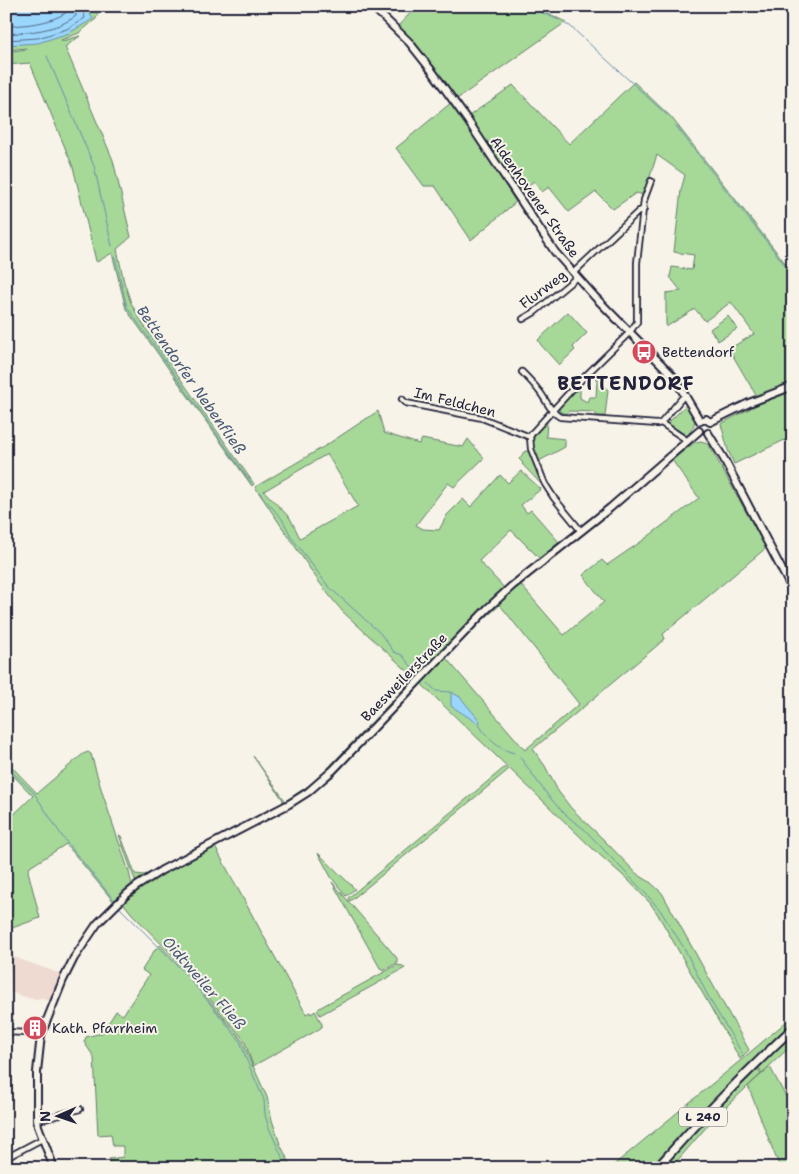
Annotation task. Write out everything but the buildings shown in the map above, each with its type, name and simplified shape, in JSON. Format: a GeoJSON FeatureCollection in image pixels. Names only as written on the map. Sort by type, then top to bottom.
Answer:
{"type":"FeatureCollection","features":[{"type":"Feature","properties":{"kind":"main road","name":"L 240"},"geometry":{"type":"LineString","coordinates":[[657,1168],[709,1110],[793,1028]]}},
{"type":"Feature","properties":{"kind":"street","name":"Aldenhovener Straße"},"geometry":{"type":"LineString","coordinates":[[372,6],[409,42],[432,71],[468,120],[555,252],[595,298],[674,377],[700,420]]}},
{"type":"Feature","properties":{"kind":"street"},"geometry":{"type":"LineString","coordinates":[[581,531],[545,484],[531,448],[530,437],[552,410],[630,332],[637,322],[637,263],[644,200],[651,181]]}},
{"type":"Feature","properties":{"kind":"street","name":"Flurweg"},"geometry":{"type":"LineString","coordinates":[[523,319],[535,312],[644,209]]}},
{"type":"Feature","properties":{"kind":"street"},"geometry":{"type":"LineString","coordinates":[[522,372],[538,389],[556,416],[560,417],[657,424],[661,423],[682,398],[686,396]]}},
{"type":"Feature","properties":{"kind":"street"},"geometry":{"type":"LineString","coordinates":[[710,422],[750,403],[793,386]]}},
{"type":"Feature","properties":{"kind":"street","name":"Im Feldchen"},"geometry":{"type":"LineString","coordinates":[[402,399],[406,403],[482,418],[530,437]]}},
{"type":"Feature","properties":{"kind":"street"},"geometry":{"type":"LineString","coordinates":[[706,419],[710,422],[712,428],[708,433],[704,434],[699,431],[700,420],[706,419]]}},
{"type":"Feature","properties":{"kind":"street"},"geometry":{"type":"LineString","coordinates":[[661,423],[688,441]]}},
{"type":"Feature","properties":{"kind":"street","name":"Baesweilerstraße"},"geometry":{"type":"LineString","coordinates":[[54,1168],[36,1119],[37,1072],[41,1035],[74,958],[97,924],[137,886],[162,870],[289,804],[308,792],[333,770],[487,609],[512,586],[581,531],[699,431]]}},
{"type":"Feature","properties":{"kind":"street"},"geometry":{"type":"LineString","coordinates":[[708,433],[724,459],[793,591]]}},
{"type":"Feature","properties":{"kind":"street"},"geometry":{"type":"LineString","coordinates":[[6,1032],[41,1035]]}},
{"type":"Feature","properties":{"kind":"street"},"geometry":{"type":"LineString","coordinates":[[36,1119],[45,1119],[80,1109]]}},
{"type":"Feature","properties":{"kind":"street"},"geometry":{"type":"LineString","coordinates":[[6,1158],[42,1139]]}},
{"type":"Feature","properties":{"kind":"shaded area"},"geometry":{"type":"Polygon","coordinates":[[[11,956],[61,974],[50,1001],[40,998],[36,1000],[8,992],[11,956]]]}},
{"type":"Feature","properties":{"kind":"green space"},"geometry":{"type":"Polygon","coordinates":[[[6,6],[92,6],[98,15],[96,19],[79,33],[61,40],[80,36],[65,47],[113,160],[131,237],[117,249],[124,282],[131,303],[138,316],[254,484],[252,486],[126,309],[112,253],[96,261],[73,167],[30,63],[6,65],[6,52],[27,49],[6,50],[6,6]]]}},
{"type":"Feature","properties":{"kind":"green space"},"geometry":{"type":"Polygon","coordinates":[[[417,6],[531,6],[566,22],[457,99],[435,68],[398,26],[417,6]]]}},
{"type":"Feature","properties":{"kind":"green space"},"geometry":{"type":"Polygon","coordinates":[[[634,82],[671,117],[793,273],[793,383],[757,397],[729,349],[754,334],[731,302],[705,321],[695,309],[666,327],[666,293],[681,291],[670,277],[672,267],[692,270],[694,255],[674,252],[681,190],[685,175],[657,155],[644,195],[636,193],[613,209],[596,192],[569,212],[549,187],[542,192],[534,181],[520,193],[469,116],[513,85],[569,144],[634,82]]]}},
{"type":"Feature","properties":{"kind":"green space"},"geometry":{"type":"Polygon","coordinates":[[[452,102],[516,202],[471,240],[435,186],[424,186],[396,148],[452,102]]]}},
{"type":"Feature","properties":{"kind":"green space"},"geometry":{"type":"Polygon","coordinates":[[[568,312],[587,333],[573,347],[575,350],[559,365],[538,340],[568,312]]]}},
{"type":"Feature","properties":{"kind":"green space"},"geometry":{"type":"Polygon","coordinates":[[[728,316],[737,329],[718,341],[710,329],[728,316]]]}},
{"type":"Feature","properties":{"kind":"green space"},"geometry":{"type":"Polygon","coordinates":[[[593,373],[608,390],[605,416],[597,416],[594,412],[569,411],[566,414],[560,412],[559,408],[578,387],[580,389],[580,398],[587,402],[589,397],[596,397],[597,380],[594,377],[588,377],[593,373]]]}},
{"type":"Feature","properties":{"kind":"green space"},"geometry":{"type":"Polygon","coordinates":[[[793,390],[793,436],[734,464],[721,424],[758,404],[793,390]]]}},
{"type":"Feature","properties":{"kind":"green space"},"geometry":{"type":"Polygon","coordinates":[[[687,404],[692,413],[694,423],[687,436],[668,423],[687,404]]]}},
{"type":"Feature","properties":{"kind":"green space"},"geometry":{"type":"Polygon","coordinates":[[[378,411],[384,433],[419,444],[422,439],[463,447],[468,439],[484,458],[454,487],[448,483],[416,525],[423,529],[439,530],[447,515],[463,499],[471,507],[500,475],[508,483],[521,471],[541,489],[521,505],[527,513],[531,510],[559,542],[540,559],[511,530],[479,561],[509,593],[520,584],[564,635],[604,602],[583,575],[602,560],[607,565],[699,498],[672,460],[695,442],[702,441],[709,445],[766,548],[663,634],[665,639],[533,749],[545,766],[558,791],[571,808],[637,874],[662,893],[749,1050],[740,1059],[650,903],[414,677],[343,612],[319,582],[255,487],[325,446],[378,411]],[[327,454],[264,491],[290,518],[300,538],[358,506],[327,454]],[[500,605],[446,658],[525,750],[579,704],[500,605]]]}},
{"type":"Feature","properties":{"kind":"green space"},"geometry":{"type":"Polygon","coordinates":[[[547,421],[546,437],[565,439],[565,447],[539,461],[533,444],[538,431],[547,421]]]}},
{"type":"Feature","properties":{"kind":"green space"},"geometry":{"type":"Polygon","coordinates":[[[525,451],[530,452],[542,485],[519,459],[525,451]]]}},
{"type":"Feature","properties":{"kind":"green space"},"geometry":{"type":"Polygon","coordinates":[[[408,675],[414,681],[327,772],[313,785],[289,802],[287,800],[311,784],[324,772],[411,681],[408,675]]]}},
{"type":"Feature","properties":{"kind":"green space"},"geometry":{"type":"Polygon","coordinates":[[[417,686],[420,686],[334,776],[293,807],[296,803],[417,686]]]}},
{"type":"Feature","properties":{"kind":"green space"},"geometry":{"type":"Polygon","coordinates":[[[88,752],[91,754],[132,885],[114,902],[66,844],[30,867],[28,871],[40,918],[12,928],[7,1000],[12,1030],[6,1029],[6,839],[8,837],[6,834],[6,822],[33,796],[6,768],[6,761],[37,793],[83,754],[88,752]]]}},
{"type":"Feature","properties":{"kind":"green space"},"geometry":{"type":"Polygon","coordinates":[[[253,756],[284,799],[285,804],[137,884],[119,835],[135,874],[145,875],[282,804],[283,800],[253,756]]]}},
{"type":"Feature","properties":{"kind":"green space"},"geometry":{"type":"Polygon","coordinates":[[[505,767],[508,770],[350,901],[348,898],[505,767]]]}},
{"type":"Feature","properties":{"kind":"green space"},"geometry":{"type":"Polygon","coordinates":[[[214,845],[306,1014],[310,1012],[311,1014],[315,1011],[322,1024],[322,1027],[316,1031],[253,1066],[241,1036],[189,972],[124,904],[124,901],[146,883],[214,845]]]}},
{"type":"Feature","properties":{"kind":"green space"},"geometry":{"type":"Polygon","coordinates":[[[318,853],[355,889],[346,896],[331,877],[318,853]]]}},
{"type":"Feature","properties":{"kind":"green space"},"geometry":{"type":"Polygon","coordinates":[[[332,882],[397,958],[397,963],[383,971],[380,968],[332,882]]]}},
{"type":"Feature","properties":{"kind":"green space"},"geometry":{"type":"Polygon","coordinates":[[[160,945],[187,973],[238,1035],[267,1097],[280,1144],[292,1168],[111,1168],[109,1159],[123,1157],[123,1146],[113,1146],[111,1134],[98,1135],[94,1057],[84,1042],[86,1037],[102,1033],[116,1011],[123,1015],[149,975],[142,970],[160,945]]]}},
{"type":"Feature","properties":{"kind":"green space"},"geometry":{"type":"Polygon","coordinates":[[[397,965],[405,968],[320,1015],[317,1010],[321,1007],[397,965]]]}},
{"type":"Feature","properties":{"kind":"green space"},"geometry":{"type":"Polygon","coordinates":[[[793,1016],[793,1024],[713,1101],[653,1168],[610,1168],[741,1060],[793,1016]]]}},
{"type":"Feature","properties":{"kind":"green space"},"geometry":{"type":"Polygon","coordinates":[[[793,1033],[793,1044],[762,1073],[759,1068],[793,1033]]]}},
{"type":"Feature","properties":{"kind":"green space"},"geometry":{"type":"Polygon","coordinates":[[[770,1067],[793,1110],[793,1168],[780,1168],[748,1086],[770,1067]]]}},
{"type":"Feature","properties":{"kind":"green space"},"geometry":{"type":"Polygon","coordinates":[[[758,1069],[761,1074],[715,1117],[671,1168],[662,1168],[689,1136],[758,1069]]]}},
{"type":"Feature","properties":{"kind":"water"},"geometry":{"type":"Polygon","coordinates":[[[6,6],[85,6],[93,19],[69,33],[38,43],[6,45],[6,6]]]}},
{"type":"Feature","properties":{"kind":"water"},"geometry":{"type":"Polygon","coordinates":[[[451,692],[460,697],[480,721],[479,724],[451,706],[451,692]]]}},
{"type":"Feature","properties":{"kind":"waterway"},"geometry":{"type":"LineString","coordinates":[[526,6],[559,20]]}},
{"type":"Feature","properties":{"kind":"waterway"},"geometry":{"type":"LineString","coordinates":[[565,24],[570,26],[667,115]]}},
{"type":"Feature","properties":{"kind":"waterway","name":"Bettendorfer Nebenfließ"},"geometry":{"type":"LineString","coordinates":[[47,56],[94,166],[112,246]]}},
{"type":"Feature","properties":{"kind":"waterway"},"geometry":{"type":"LineString","coordinates":[[676,126],[793,275]]}},
{"type":"Feature","properties":{"kind":"waterway","name":"Bettendorfer Nebenfließ"},"geometry":{"type":"LineString","coordinates":[[115,257],[127,307],[251,483]]}},
{"type":"Feature","properties":{"kind":"waterway","name":"Bettendorfer Nebenfließ"},"geometry":{"type":"LineString","coordinates":[[258,491],[282,519],[292,538],[328,586],[380,633],[394,652],[402,655],[416,672]]}},
{"type":"Feature","properties":{"kind":"waterway","name":"Bettendorfer Nebenfließ"},"geometry":{"type":"LineString","coordinates":[[428,683],[436,691],[452,693]]}},
{"type":"Feature","properties":{"kind":"waterway","name":"Bettendorfer Nebenfließ"},"geometry":{"type":"LineString","coordinates":[[479,725],[493,742],[514,753]]}},
{"type":"Feature","properties":{"kind":"waterway","name":"Bettendorfer Nebenfließ"},"geometry":{"type":"LineString","coordinates":[[520,757],[564,813],[583,828],[660,910],[684,948],[710,1000],[742,1053]]}},
{"type":"Feature","properties":{"kind":"waterway","name":"Oidtweiler Fließ"},"geometry":{"type":"LineString","coordinates":[[6,766],[34,793],[64,839],[114,900]]}},
{"type":"Feature","properties":{"kind":"waterway","name":"Oidtweiler Fließ"},"geometry":{"type":"LineString","coordinates":[[119,907],[186,974],[240,1041],[264,1100],[265,1115],[269,1128],[287,1168]]}},
{"type":"Feature","properties":{"kind":"place","name":"Bettendorf"},"geometry":{"type":"Point","coordinates":[644,352]}},
{"type":"Feature","properties":{"kind":"place","name":"Kath. Pfarrheim"},"geometry":{"type":"Point","coordinates":[35,1028]}},
{"type":"Feature","properties":{"kind":"district","name":"BETTENDORF"},"geometry":{"type":"Point","coordinates":[626,383]}}]}
